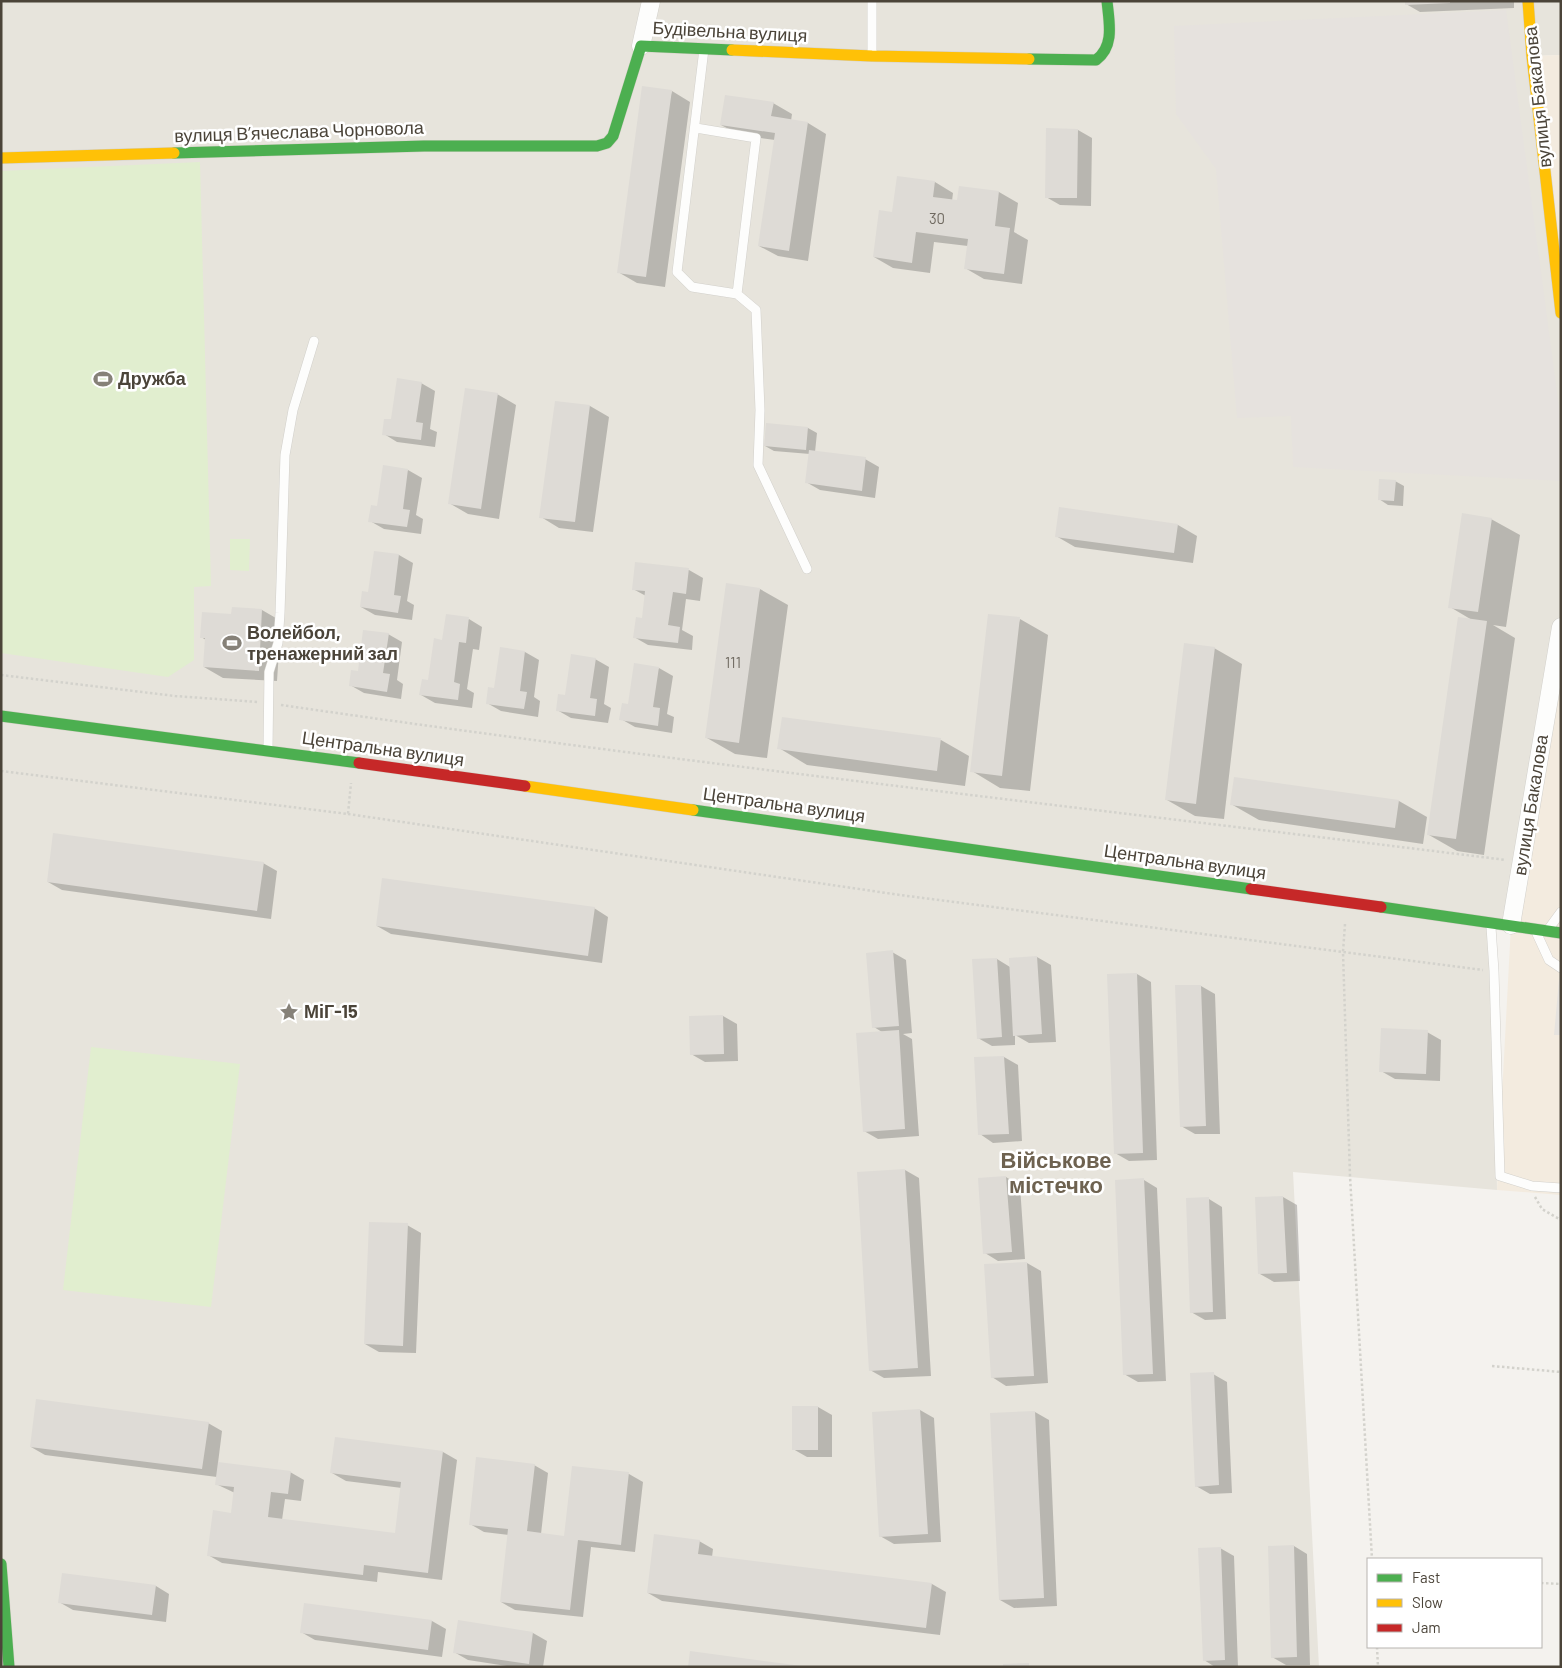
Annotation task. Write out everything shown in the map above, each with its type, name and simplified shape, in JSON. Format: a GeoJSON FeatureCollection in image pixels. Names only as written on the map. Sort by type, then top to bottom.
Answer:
{"type":"FeatureCollection","features":[{"type":"Feature","properties":{"kind":"main road","name":"Будівельна вулиця"},"geometry":{"type":"LineString","coordinates":[[597,146],[607,143],[613,136],[642,46],[872,56],[1096,60],[1105,56],[1109,47],[1107,1]]}},
{"type":"Feature","properties":{"kind":"main road","name":"вулиця Бакалова"},"geometry":{"type":"LineString","coordinates":[[1528,1],[1532,56],[1561,313]]}},
{"type":"Feature","properties":{"kind":"main road","name":"вулиця Вʼячеслава Чорновола"},"geometry":{"type":"LineString","coordinates":[[1,158],[424,146],[597,146]]}},
{"type":"Feature","properties":{"kind":"main road","name":"Центральна вулиця"},"geometry":{"type":"LineString","coordinates":[[1,716],[268,751],[1561,933]]}},
{"type":"Feature","properties":{"kind":"main road"},"geometry":{"type":"LineString","coordinates":[[1,1564],[9,1667]]}},
{"type":"Feature","properties":{"kind":"street"},"geometry":{"type":"LineString","coordinates":[[642,46],[650,1]]}},
{"type":"Feature","properties":{"kind":"street","name":"вулиця Бакалова"},"geometry":{"type":"LineString","coordinates":[[1511,925],[1561,626]]}},
{"type":"Feature","properties":{"kind":"lane"},"geometry":{"type":"LineString","coordinates":[[872,1],[872,56]]}},
{"type":"Feature","properties":{"kind":"lane"},"geometry":{"type":"LineString","coordinates":[[704,49],[696,128],[677,272],[692,287],[737,294],[756,310],[760,410],[758,465],[807,569]]}},
{"type":"Feature","properties":{"kind":"lane"},"geometry":{"type":"LineString","coordinates":[[696,128],[756,138],[737,294]]}},
{"type":"Feature","properties":{"kind":"lane"},"geometry":{"type":"LineString","coordinates":[[268,751],[270,672],[278,642],[285,455],[294,410],[314,341]]}},
{"type":"Feature","properties":{"kind":"lane"},"geometry":{"type":"LineString","coordinates":[[1546,931],[1561,912]]}},
{"type":"Feature","properties":{"kind":"lane"},"geometry":{"type":"LineString","coordinates":[[1490,922],[1494,971],[1500,1176],[1532,1186],[1561,1188]]}},
{"type":"Feature","properties":{"kind":"lane"},"geometry":{"type":"LineString","coordinates":[[1534,929],[1548,960],[1561,968]]}},
{"type":"Feature","properties":{"kind":"path"},"geometry":{"type":"LineString","coordinates":[[1,675],[175,696],[269,703],[526,741],[1522,862]]}},
{"type":"Feature","properties":{"kind":"path"},"geometry":{"type":"LineString","coordinates":[[1,771],[348,814],[900,895],[1494,971]]}},
{"type":"Feature","properties":{"kind":"path"},"geometry":{"type":"LineString","coordinates":[[348,814],[351,781]]}},
{"type":"Feature","properties":{"kind":"path"},"geometry":{"type":"LineString","coordinates":[[1346,902],[1343,952],[1350,1176],[1372,1558]]}},
{"type":"Feature","properties":{"kind":"path"},"geometry":{"type":"LineString","coordinates":[[1532,1186],[1536,1200],[1542,1209],[1561,1220]]}},
{"type":"Feature","properties":{"kind":"path"},"geometry":{"type":"LineString","coordinates":[[1492,1366],[1561,1372]]}},
{"type":"Feature","properties":{"kind":"path"},"geometry":{"type":"LineString","coordinates":[[1542,1583],[1561,1584]]}},
{"type":"Feature","properties":{"kind":"path"},"geometry":{"type":"LineString","coordinates":[[1377,1648],[1378,1667]]}},
{"type":"Feature","properties":{"kind":"shaded area"},"geometry":{"type":"Polygon","coordinates":[[[1,1],[1561,1],[1561,55],[1533,56],[1561,313],[1561,627],[1511,925],[1491,922],[1494,971],[1497,1190],[1293,1172],[1319,1667],[1,1667],[1,1]]]}},
{"type":"Feature","properties":{"kind":"shaded area"},"geometry":{"type":"Polygon","coordinates":[[[1506,10],[1561,422],[1561,481],[1293,467],[1291,416],[1237,418],[1216,169],[1176,114],[1174,26],[1506,10]]]}},
{"type":"Feature","properties":{"kind":"shaded area"},"geometry":{"type":"Polygon","coordinates":[[[1561,55],[1561,313],[1532,56],[1561,55]]]}},
{"type":"Feature","properties":{"kind":"shaded area"},"geometry":{"type":"Polygon","coordinates":[[[1561,627],[1561,1195],[1497,1190],[1511,925],[1561,627]]]}},
{"type":"Feature","properties":{"kind":"shaded area"},"geometry":{"type":"Polygon","coordinates":[[[1561,958],[1561,1035],[1554,1035],[1561,958]]]}},
{"type":"Feature","properties":{"kind":"green space","name":"Дружба"},"geometry":{"type":"Polygon","coordinates":[[[200,162],[211,586],[194,587],[194,660],[168,677],[1,653],[1,171],[200,162]]]}},
{"type":"Feature","properties":{"kind":"green space"},"geometry":{"type":"Polygon","coordinates":[[[230,539],[250,539],[249,571],[230,570],[230,539]]]}},
{"type":"Feature","properties":{"kind":"green space"},"geometry":{"type":"Polygon","coordinates":[[[91,1047],[240,1064],[211,1307],[63,1290],[91,1047]]]}},
{"type":"Feature","properties":{"kind":"building"},"geometry":{"type":"Polygon","coordinates":[[[1405,1],[1450,1],[1450,3],[1405,5],[1405,1]]]}},
{"type":"Feature","properties":{"kind":"building"},"geometry":{"type":"Polygon","coordinates":[[[642,86],[672,90],[646,277],[617,273],[642,86]]]}},
{"type":"Feature","properties":{"kind":"building"},"geometry":{"type":"Polygon","coordinates":[[[725,95],[774,102],[771,116],[808,122],[789,251],[758,246],[775,133],[720,125],[725,95]]]}},
{"type":"Feature","properties":{"kind":"building"},"geometry":{"type":"Polygon","coordinates":[[[1046,128],[1078,129],[1077,198],[1045,198],[1046,128]]]}},
{"type":"Feature","properties":{"kind":"building"},"geometry":{"type":"Polygon","coordinates":[[[897,176],[935,181],[933,197],[957,200],[959,186],[999,191],[995,226],[1010,228],[1004,274],[964,269],[968,239],[916,232],[912,263],[873,257],[879,210],[892,212],[897,176]]]}},
{"type":"Feature","properties":{"kind":"building"},"geometry":{"type":"Polygon","coordinates":[[[397,378],[422,382],[416,422],[423,423],[421,440],[382,435],[384,419],[391,419],[397,378]]]}},
{"type":"Feature","properties":{"kind":"building"},"geometry":{"type":"Polygon","coordinates":[[[465,388],[498,393],[481,509],[448,504],[465,388]]]}},
{"type":"Feature","properties":{"kind":"building"},"geometry":{"type":"Polygon","coordinates":[[[555,401],[590,405],[575,522],[539,518],[555,401]]]}},
{"type":"Feature","properties":{"kind":"building"},"geometry":{"type":"Polygon","coordinates":[[[766,423],[808,427],[806,450],[764,446],[766,423]]]}},
{"type":"Feature","properties":{"kind":"building"},"geometry":{"type":"Polygon","coordinates":[[[809,450],[866,457],[862,491],[805,483],[809,450]]]}},
{"type":"Feature","properties":{"kind":"building"},"geometry":{"type":"Polygon","coordinates":[[[383,465],[408,469],[403,509],[410,510],[407,527],[368,522],[371,505],[377,506],[383,465]]]}},
{"type":"Feature","properties":{"kind":"building"},"geometry":{"type":"Polygon","coordinates":[[[1379,479],[1396,480],[1394,501],[1378,500],[1379,479]]]}},
{"type":"Feature","properties":{"kind":"building"},"geometry":{"type":"Polygon","coordinates":[[[1059,507],[1178,524],[1174,553],[1055,537],[1059,507]]]}},
{"type":"Feature","properties":{"kind":"building"},"geometry":{"type":"Polygon","coordinates":[[[1462,513],[1492,518],[1478,612],[1448,608],[1462,513]]]}},
{"type":"Feature","properties":{"kind":"building"},"geometry":{"type":"Polygon","coordinates":[[[374,551],[399,554],[394,595],[401,596],[398,613],[360,607],[362,591],[368,592],[374,551]]]}},
{"type":"Feature","properties":{"kind":"building"},"geometry":{"type":"Polygon","coordinates":[[[635,562],[689,568],[686,594],[673,592],[668,625],[680,627],[678,643],[633,638],[636,617],[642,618],[645,591],[632,590],[635,562]]]}},
{"type":"Feature","properties":{"kind":"building"},"geometry":{"type":"Polygon","coordinates":[[[726,583],[760,588],[739,743],[705,738],[726,583]]]}},
{"type":"Feature","properties":{"kind":"building"},"geometry":{"type":"Polygon","coordinates":[[[232,607],[262,609],[259,671],[203,667],[205,638],[200,638],[202,612],[231,614],[232,607]]]}},
{"type":"Feature","properties":{"kind":"building"},"geometry":{"type":"Polygon","coordinates":[[[446,614],[469,617],[466,643],[459,642],[454,682],[460,684],[458,700],[419,695],[422,679],[428,680],[434,638],[442,640],[446,614]]]}},
{"type":"Feature","properties":{"kind":"building"},"geometry":{"type":"Polygon","coordinates":[[[988,614],[1020,617],[1002,776],[970,772],[988,614]]]}},
{"type":"Feature","properties":{"kind":"building"},"geometry":{"type":"Polygon","coordinates":[[[1458,617],[1487,621],[1456,839],[1427,835],[1458,617]]]}},
{"type":"Feature","properties":{"kind":"building"},"geometry":{"type":"Polygon","coordinates":[[[363,630],[389,633],[383,673],[390,674],[387,692],[349,686],[351,670],[358,671],[363,630]]]}},
{"type":"Feature","properties":{"kind":"building"},"geometry":{"type":"Polygon","coordinates":[[[1184,643],[1215,647],[1196,804],[1165,800],[1184,643]]]}},
{"type":"Feature","properties":{"kind":"building"},"geometry":{"type":"Polygon","coordinates":[[[500,647],[525,651],[520,691],[527,692],[524,709],[486,704],[488,687],[494,688],[500,647]]]}},
{"type":"Feature","properties":{"kind":"building"},"geometry":{"type":"Polygon","coordinates":[[[571,654],[596,658],[590,698],[597,699],[595,716],[556,711],[558,694],[565,695],[571,654]]]}},
{"type":"Feature","properties":{"kind":"building"},"geometry":{"type":"Polygon","coordinates":[[[634,663],[659,667],[653,707],[660,708],[658,726],[619,720],[622,703],[628,704],[634,663]]]}},
{"type":"Feature","properties":{"kind":"building"},"geometry":{"type":"Polygon","coordinates":[[[782,717],[941,738],[937,771],[777,749],[782,717]]]}},
{"type":"Feature","properties":{"kind":"building"},"geometry":{"type":"Polygon","coordinates":[[[1234,777],[1399,800],[1395,828],[1230,805],[1234,777]]]}},
{"type":"Feature","properties":{"kind":"building"},"geometry":{"type":"Polygon","coordinates":[[[53,833],[264,862],[257,911],[47,882],[53,833]]]}},
{"type":"Feature","properties":{"kind":"building"},"geometry":{"type":"Polygon","coordinates":[[[382,878],[595,907],[588,956],[376,926],[382,878]]]}},
{"type":"Feature","properties":{"kind":"building"},"geometry":{"type":"Polygon","coordinates":[[[893,950],[899,1026],[872,1028],[866,953],[893,950]]]}},
{"type":"Feature","properties":{"kind":"building"},"geometry":{"type":"Polygon","coordinates":[[[1037,956],[1042,1034],[1013,1036],[1009,958],[1037,956]]]}},
{"type":"Feature","properties":{"kind":"building"},"geometry":{"type":"Polygon","coordinates":[[[997,958],[1002,1037],[977,1039],[972,959],[997,958]]]}},
{"type":"Feature","properties":{"kind":"building"},"geometry":{"type":"Polygon","coordinates":[[[1137,973],[1143,1153],[1114,1154],[1107,974],[1137,973]]]}},
{"type":"Feature","properties":{"kind":"building"},"geometry":{"type":"Polygon","coordinates":[[[1175,985],[1201,985],[1206,1126],[1180,1127],[1175,985]]]}},
{"type":"Feature","properties":{"kind":"building"},"geometry":{"type":"Polygon","coordinates":[[[723,1015],[724,1054],[690,1055],[689,1016],[723,1015]]]}},
{"type":"Feature","properties":{"kind":"building"},"geometry":{"type":"Polygon","coordinates":[[[1381,1028],[1428,1030],[1426,1074],[1379,1072],[1381,1028]]]}},
{"type":"Feature","properties":{"kind":"building"},"geometry":{"type":"Polygon","coordinates":[[[899,1030],[905,1129],[863,1132],[856,1033],[899,1030]]]}},
{"type":"Feature","properties":{"kind":"building"},"geometry":{"type":"Polygon","coordinates":[[[1004,1056],[1009,1134],[978,1135],[974,1057],[1004,1056]]]}},
{"type":"Feature","properties":{"kind":"building"},"geometry":{"type":"Polygon","coordinates":[[[905,1169],[918,1368],[869,1371],[857,1172],[905,1169]]]}},
{"type":"Feature","properties":{"kind":"building"},"geometry":{"type":"Polygon","coordinates":[[[1006,1176],[1012,1252],[983,1254],[978,1178],[1006,1176]]]}},
{"type":"Feature","properties":{"kind":"building"},"geometry":{"type":"Polygon","coordinates":[[[1144,1178],[1153,1374],[1123,1375],[1115,1180],[1144,1178]]]}},
{"type":"Feature","properties":{"kind":"building"},"geometry":{"type":"Polygon","coordinates":[[[1283,1196],[1287,1273],[1258,1274],[1255,1197],[1283,1196]]]}},
{"type":"Feature","properties":{"kind":"building"},"geometry":{"type":"Polygon","coordinates":[[[1209,1197],[1213,1312],[1190,1313],[1186,1198],[1209,1197]]]}},
{"type":"Feature","properties":{"kind":"building"},"geometry":{"type":"Polygon","coordinates":[[[369,1222],[408,1223],[403,1346],[364,1344],[369,1222]]]}},
{"type":"Feature","properties":{"kind":"building"},"geometry":{"type":"Polygon","coordinates":[[[1027,1262],[1034,1376],[991,1378],[984,1264],[1027,1262]]]}},
{"type":"Feature","properties":{"kind":"building"},"geometry":{"type":"Polygon","coordinates":[[[1214,1372],[1219,1485],[1195,1487],[1190,1373],[1214,1372]]]}},
{"type":"Feature","properties":{"kind":"building"},"geometry":{"type":"Polygon","coordinates":[[[36,1399],[209,1422],[202,1469],[30,1447],[36,1399]]]}},
{"type":"Feature","properties":{"kind":"building"},"geometry":{"type":"Polygon","coordinates":[[[792,1406],[818,1406],[818,1450],[792,1450],[792,1406]]]}},
{"type":"Feature","properties":{"kind":"building"},"geometry":{"type":"Polygon","coordinates":[[[920,1409],[928,1534],[879,1537],[872,1412],[920,1409]]]}},
{"type":"Feature","properties":{"kind":"building"},"geometry":{"type":"Polygon","coordinates":[[[1035,1411],[1044,1598],[999,1600],[990,1413],[1035,1411]]]}},
{"type":"Feature","properties":{"kind":"building"},"geometry":{"type":"Polygon","coordinates":[[[335,1437],[443,1451],[428,1573],[364,1565],[363,1575],[207,1556],[213,1510],[231,1513],[234,1487],[215,1485],[218,1462],[291,1471],[288,1494],[271,1492],[268,1517],[395,1533],[401,1482],[330,1473],[335,1437]]]}},
{"type":"Feature","properties":{"kind":"building"},"geometry":{"type":"Polygon","coordinates":[[[476,1457],[535,1464],[527,1531],[564,1536],[572,1466],[629,1472],[621,1545],[578,1540],[570,1610],[500,1602],[508,1529],[469,1525],[476,1457]]]}},
{"type":"Feature","properties":{"kind":"building"},"geometry":{"type":"Polygon","coordinates":[[[654,1534],[700,1540],[698,1554],[932,1583],[926,1628],[647,1593],[654,1534]]]}},
{"type":"Feature","properties":{"kind":"building"},"geometry":{"type":"Polygon","coordinates":[[[1294,1545],[1297,1657],[1271,1658],[1268,1546],[1294,1545]]]}},
{"type":"Feature","properties":{"kind":"building"},"geometry":{"type":"Polygon","coordinates":[[[1221,1547],[1225,1660],[1203,1661],[1198,1548],[1221,1547]]]}},
{"type":"Feature","properties":{"kind":"building"},"geometry":{"type":"Polygon","coordinates":[[[62,1573],[156,1585],[152,1615],[58,1603],[62,1573]]]}},
{"type":"Feature","properties":{"kind":"building"},"geometry":{"type":"Polygon","coordinates":[[[304,1603],[432,1620],[428,1650],[300,1633],[304,1603]]]}},
{"type":"Feature","properties":{"kind":"building"},"geometry":{"type":"Polygon","coordinates":[[[458,1620],[533,1632],[529,1664],[453,1653],[458,1620]]]}},
{"type":"Feature","properties":{"kind":"building"},"geometry":{"type":"Polygon","coordinates":[[[690,1651],[802,1666],[802,1667],[688,1667],[690,1651]]]}},
{"type":"Feature","properties":{"kind":"building"},"geometry":{"type":"Polygon","coordinates":[[[1029,1663],[1029,1667],[1003,1667],[1003,1664],[1029,1663]]]}},
{"type":"Feature","properties":{"kind":"traffic: fast"},"geometry":{"type":"LineString","coordinates":[[1029,59],[1096,60],[1106,48],[1108,41],[1107,1]]}},
{"type":"Feature","properties":{"kind":"traffic: fast"},"geometry":{"type":"LineString","coordinates":[[174,153],[424,146],[597,146],[607,143],[613,136],[641,46],[732,50]]}},
{"type":"Feature","properties":{"kind":"traffic: fast"},"geometry":{"type":"LineString","coordinates":[[1,716],[359,763]]}},
{"type":"Feature","properties":{"kind":"traffic: fast"},"geometry":{"type":"LineString","coordinates":[[693,810],[1251,889]]}},
{"type":"Feature","properties":{"kind":"traffic: fast"},"geometry":{"type":"LineString","coordinates":[[1381,907],[1561,933]]}},
{"type":"Feature","properties":{"kind":"traffic: fast"},"geometry":{"type":"LineString","coordinates":[[1,1564],[9,1667]]}},
{"type":"Feature","properties":{"kind":"traffic: slow"},"geometry":{"type":"LineString","coordinates":[[1528,1],[1532,56],[1561,313]]}},
{"type":"Feature","properties":{"kind":"traffic: slow"},"geometry":{"type":"LineString","coordinates":[[732,50],[872,56],[1029,59]]}},
{"type":"Feature","properties":{"kind":"traffic: slow"},"geometry":{"type":"LineString","coordinates":[[1,158],[174,153]]}},
{"type":"Feature","properties":{"kind":"traffic: slow"},"geometry":{"type":"LineString","coordinates":[[525,786],[693,810]]}},
{"type":"Feature","properties":{"kind":"traffic: jam"},"geometry":{"type":"LineString","coordinates":[[359,763],[525,786]]}},
{"type":"Feature","properties":{"kind":"traffic: jam"},"geometry":{"type":"LineString","coordinates":[[1251,889],[1381,907]]}},
{"type":"Feature","properties":{"kind":"place","name":"Дружба"},"geometry":{"type":"Point","coordinates":[103,379]}},
{"type":"Feature","properties":{"kind":"place","name":"Волейбол, тренажерний зал"},"geometry":{"type":"Point","coordinates":[232,643]}},
{"type":"Feature","properties":{"kind":"place","name":"МіГ-15"},"geometry":{"type":"Point","coordinates":[289,1012]}},
{"type":"Feature","properties":{"kind":"district","name":"Військове містечко"},"geometry":{"type":"Point","coordinates":[1056,1172]}}]}
